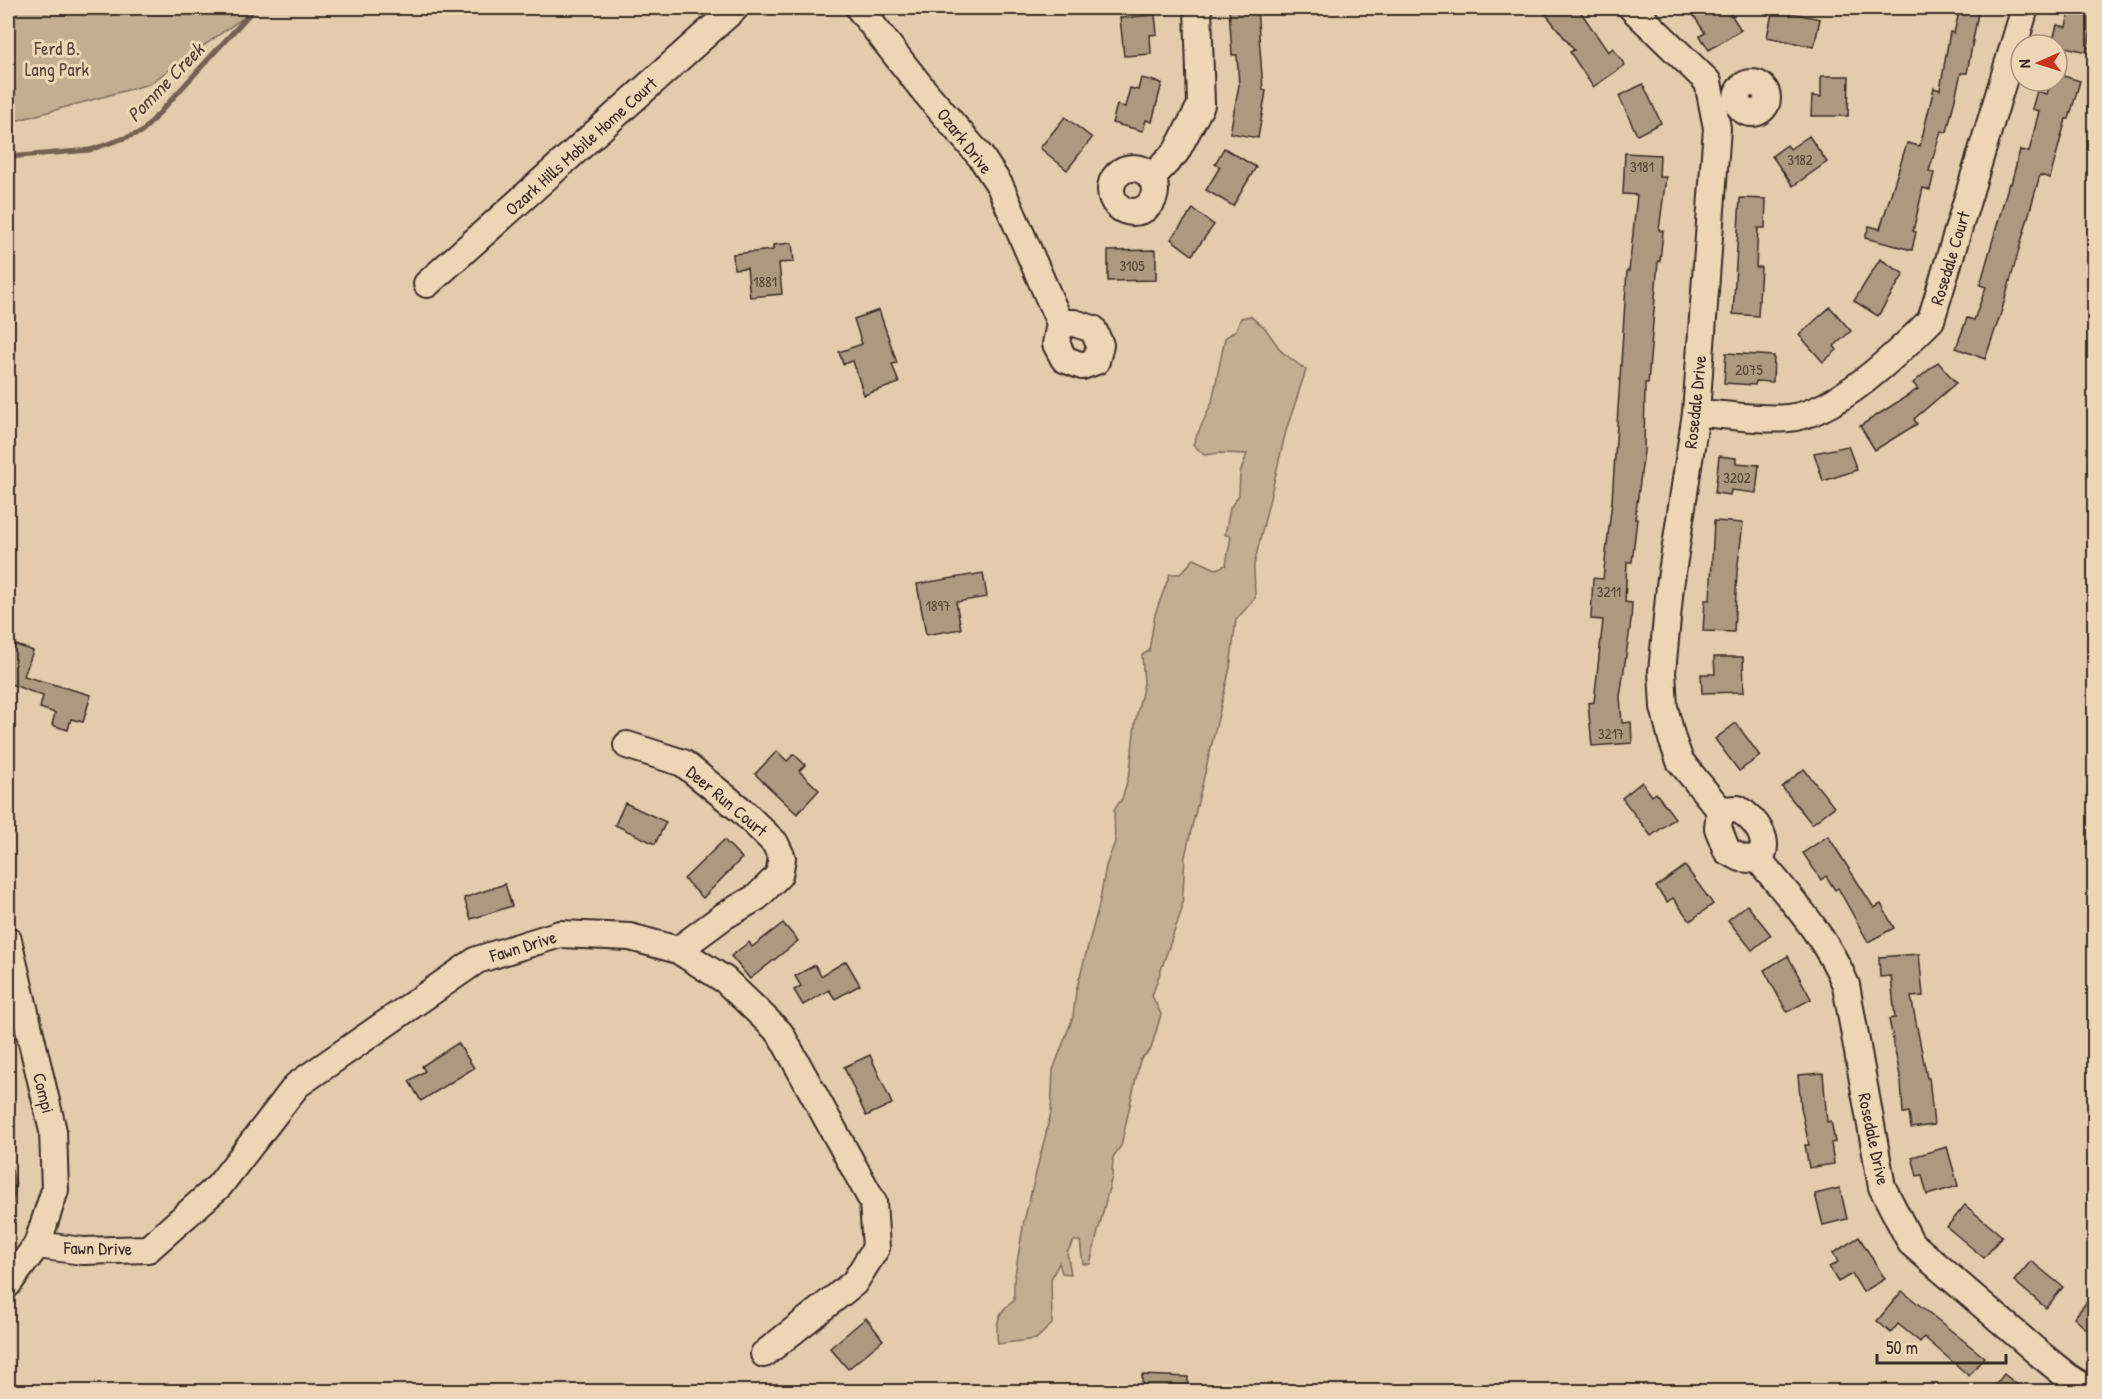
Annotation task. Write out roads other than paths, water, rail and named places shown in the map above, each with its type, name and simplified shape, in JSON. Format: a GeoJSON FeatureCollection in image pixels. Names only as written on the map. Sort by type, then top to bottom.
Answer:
{"type":"FeatureCollection","features":[{"type":"Feature","properties":{"kind":"street","name":"Ozark Hills Mobile Home Court"},"geometry":{"type":"LineString","coordinates":[[427,284],[735,8]]}},
{"type":"Feature","properties":{"kind":"street","name":"Ozark Drive"},"geometry":{"type":"LineString","coordinates":[[859,8],[925,92],[981,157],[1000,186],[1060,323]]}},
{"type":"Feature","properties":{"kind":"street"},"geometry":{"type":"LineString","coordinates":[[1151,178],[1176,152],[1201,105],[1198,8]]}},
{"type":"Feature","properties":{"kind":"street","name":"Rosedale Drive"},"geometry":{"type":"LineString","coordinates":[[1632,8],[1708,82],[1725,106],[1717,128],[1712,220],[1695,413],[1670,586],[1662,672],[1665,707],[1672,739],[1680,761],[1720,810]]}},
{"type":"Feature","properties":{"kind":"street","name":"Rosedale Court"},"geometry":{"type":"LineString","coordinates":[[1695,413],[1789,418],[1834,403],[1902,349],[1931,320],[2025,8]]}},
{"type":"Feature","properties":{"kind":"street","name":"Deer Run Court"},"geometry":{"type":"LineString","coordinates":[[627,745],[683,763],[741,810],[775,843],[782,858],[779,875],[757,897],[724,916],[678,950]]}},
{"type":"Feature","properties":{"kind":"street"},"geometry":{"type":"LineString","coordinates":[[1738,809],[1752,818],[1761,833],[1763,848],[1759,860],[1741,858],[1727,851],[1718,828],[1720,810],[1738,809]]}},
{"type":"Feature","properties":{"kind":"street","name":"Rosedale Drive"},"geometry":{"type":"LineString","coordinates":[[1759,860],[1812,926],[1842,976],[1882,1187],[1911,1243],[2036,1351],[2068,1377],[2092,1392]]}},
{"type":"Feature","properties":{"kind":"street","name":"Fawn Drive"},"geometry":{"type":"LineString","coordinates":[[8,1284],[37,1245],[83,1251],[148,1249],[219,1186],[297,1085],[477,960],[560,934],[630,937],[678,950],[725,980],[780,1033],[873,1202],[876,1248],[854,1283],[764,1354]]}},
{"type":"Feature","properties":{"kind":"street","name":"Compi"},"geometry":{"type":"LineString","coordinates":[[8,940],[54,1131],[55,1190],[37,1245]]}},
{"type":"Feature","properties":{"kind":"waterway","name":"Pomme Creek"},"geometry":{"type":"LineString","coordinates":[[8,157],[90,150],[142,132],[255,8]]}},
{"type":"Feature","properties":{"kind":"waterway","name":"Pomme Creek"},"geometry":{"type":"LineString","coordinates":[[8,1162],[14,1184],[8,1221]]}},
{"type":"Feature","properties":{"kind":"park label","name":"Ferd B. Lang Park"},"geometry":{"type":"Point","coordinates":[57,58]}}]}
